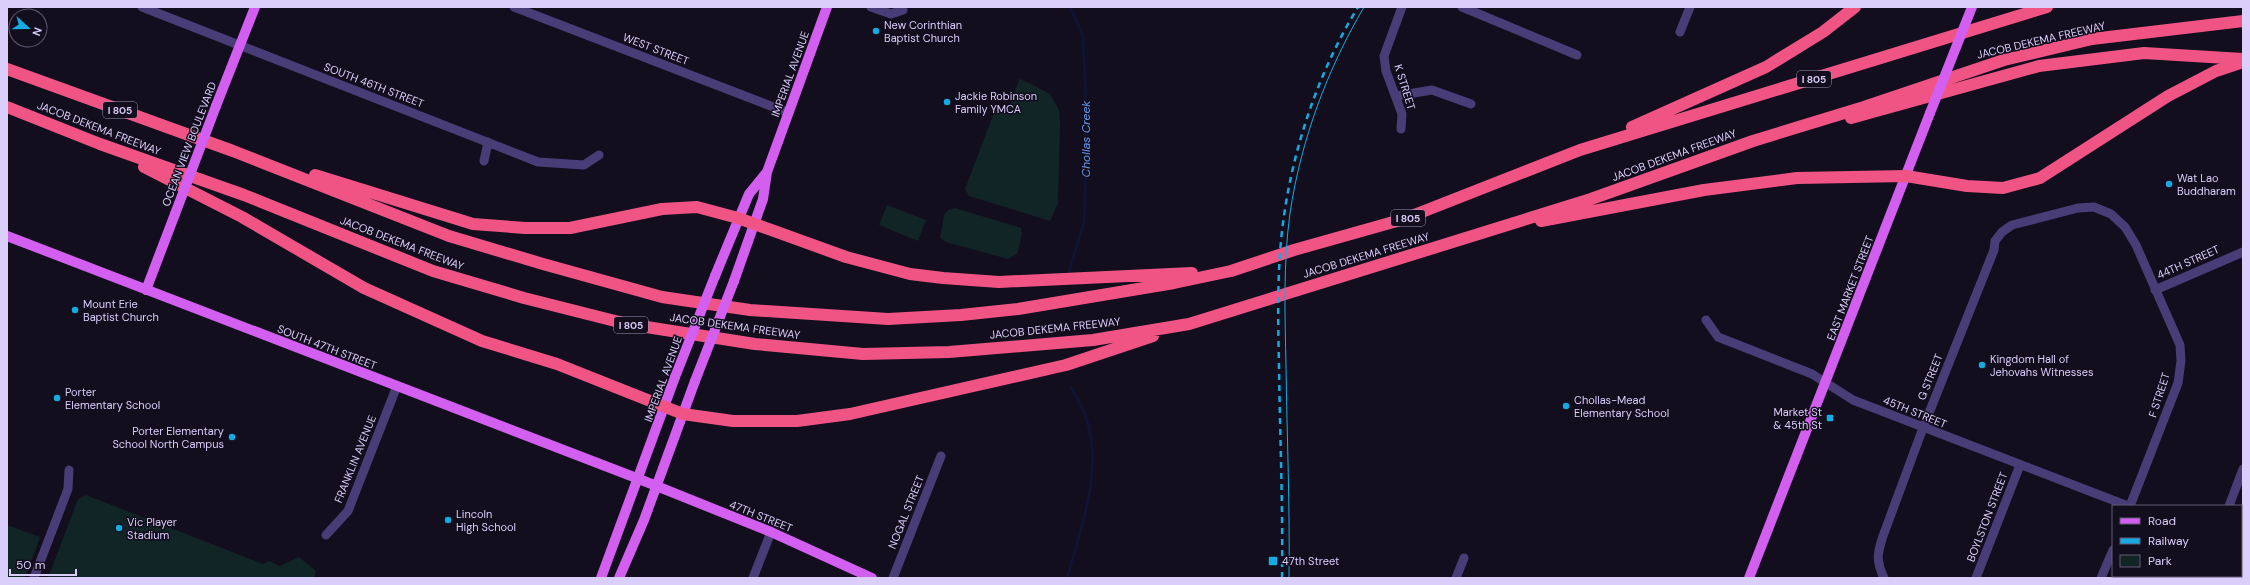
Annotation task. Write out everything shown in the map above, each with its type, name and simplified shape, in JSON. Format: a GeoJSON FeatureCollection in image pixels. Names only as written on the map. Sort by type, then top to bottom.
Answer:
{"type":"FeatureCollection","features":[{"type":"Feature","properties":{"kind":"highway"},"geometry":{"type":"LineString","coordinates":[[1580,150],[1766,67],[1823,32],[1855,7]]}},
{"type":"Feature","properties":{"kind":"highway","name":"JACOB DEKEMA FREEWAY"},"geometry":{"type":"LineString","coordinates":[[7,68],[233,151],[449,236],[662,297],[750,310],[888,319],[961,315],[1018,309],[1174,283],[1231,271],[1294,250],[1404,219],[1580,150],[2047,7]]}},
{"type":"Feature","properties":{"kind":"highway","name":"JACOB DEKEMA FREEWAY"},"geometry":{"type":"LineString","coordinates":[[7,107],[100,144],[244,195],[433,271],[524,298],[627,324],[755,344],[863,354],[949,352],[1093,340],[1189,324],[1591,199],[1753,140],[1864,107],[2004,60],[2092,39],[2243,21]]}},
{"type":"Feature","properties":{"kind":"highway"},"geometry":{"type":"LineString","coordinates":[[1753,140],[1876,113],[2039,66],[2144,52],[2243,59]]}},
{"type":"Feature","properties":{"kind":"highway"},"geometry":{"type":"LineString","coordinates":[[1478,233],[1704,190],[1797,178],[1906,176],[1967,186],[2003,188],[2040,178],[2168,96],[2216,71],[2243,62]]}},
{"type":"Feature","properties":{"kind":"highway"},"geometry":{"type":"LineString","coordinates":[[100,144],[242,217],[364,288],[482,341],[557,364],[664,405],[683,414],[733,421],[797,421],[850,414],[1066,364],[1189,324]]}},
{"type":"Feature","properties":{"kind":"highway"},"geometry":{"type":"LineString","coordinates":[[233,151],[473,224],[525,228],[570,228],[662,209],[697,207],[738,218],[846,257],[910,274],[943,278],[999,282],[1231,271]]}},
{"type":"Feature","properties":{"kind":"main road","name":"OCEAN VIEW BOULEVARD"},"geometry":{"type":"LineString","coordinates":[[146,290],[255,7]]}},
{"type":"Feature","properties":{"kind":"main road","name":"IMPERIAL AVENUE"},"geometry":{"type":"LineString","coordinates":[[619,578],[656,487],[695,380],[734,281],[763,199],[767,172],[827,7]]}},
{"type":"Feature","properties":{"kind":"main road","name":"EAST MARKET STREET"},"geometry":{"type":"LineString","coordinates":[[1749,578],[1972,7]]}},
{"type":"Feature","properties":{"kind":"main road","name":"IMPERIAL AVENUE"},"geometry":{"type":"LineString","coordinates":[[601,578],[639,479],[664,405],[738,218],[749,194],[767,172]]}},
{"type":"Feature","properties":{"kind":"main road","name":"SOUTH 47TH STREET"},"geometry":{"type":"LineString","coordinates":[[7,236],[639,479]]}},
{"type":"Feature","properties":{"kind":"main road","name":"47TH STREET"},"geometry":{"type":"LineString","coordinates":[[639,479],[772,532],[872,578]]}},
{"type":"Feature","properties":{"kind":"street","name":"SOUTH 46TH STREET"},"geometry":{"type":"LineString","coordinates":[[142,7],[538,162],[584,165],[600,155]]}},
{"type":"Feature","properties":{"kind":"street","name":"WEST STREET"},"geometry":{"type":"LineString","coordinates":[[514,7],[789,113]]}},
{"type":"Feature","properties":{"kind":"street"},"geometry":{"type":"LineString","coordinates":[[871,7],[891,14],[903,10]]}},
{"type":"Feature","properties":{"kind":"street","name":"K STREET"},"geometry":{"type":"LineString","coordinates":[[1402,7],[1384,56],[1386,71],[1402,114],[1402,129]]}},
{"type":"Feature","properties":{"kind":"street"},"geometry":{"type":"LineString","coordinates":[[1462,7],[1577,55]]}},
{"type":"Feature","properties":{"kind":"street"},"geometry":{"type":"LineString","coordinates":[[1680,32],[1690,7]]}},
{"type":"Feature","properties":{"kind":"street"},"geometry":{"type":"LineString","coordinates":[[1396,96],[1432,90],[1471,104]]}},
{"type":"Feature","properties":{"kind":"street"},"geometry":{"type":"LineString","coordinates":[[484,161],[488,142]]}},
{"type":"Feature","properties":{"kind":"street","name":"44TH STREET"},"geometry":{"type":"LineString","coordinates":[[2002,232],[2012,225],[2078,208],[2094,207],[2111,214],[2125,228],[2136,245],[2155,290],[2243,252]]}},
{"type":"Feature","properties":{"kind":"street","name":"G STREET"},"geometry":{"type":"LineString","coordinates":[[1884,578],[1877,564],[1879,548],[1923,428],[1991,256],[1995,241],[2002,232]]}},
{"type":"Feature","properties":{"kind":"street","name":"F STREET"},"geometry":{"type":"LineString","coordinates":[[2129,505],[2178,383],[2179,376],[2180,345],[2155,290]]}},
{"type":"Feature","properties":{"kind":"street","name":"45TH STREET"},"geometry":{"type":"LineString","coordinates":[[1706,320],[1718,337],[1812,374],[1853,400],[2126,505]]}},
{"type":"Feature","properties":{"kind":"street","name":"FRANKLIN AVENUE"},"geometry":{"type":"LineString","coordinates":[[326,535],[348,511],[397,386]]}},
{"type":"Feature","properties":{"kind":"street","name":"NOGAL STREET"},"geometry":{"type":"LineString","coordinates":[[893,578],[941,456]]}},
{"type":"Feature","properties":{"kind":"street","name":"BOYLSTON STREET"},"geometry":{"type":"LineString","coordinates":[[1976,578],[2020,465]]}},
{"type":"Feature","properties":{"kind":"street"},"geometry":{"type":"LineString","coordinates":[[2229,505],[2243,469]]}},
{"type":"Feature","properties":{"kind":"street"},"geometry":{"type":"LineString","coordinates":[[34,578],[68,489],[69,470]]}},
{"type":"Feature","properties":{"kind":"street"},"geometry":{"type":"LineString","coordinates":[[753,578],[772,532]]}},
{"type":"Feature","properties":{"kind":"street"},"geometry":{"type":"LineString","coordinates":[[2101,578],[2112,552]]}},
{"type":"Feature","properties":{"kind":"street"},"geometry":{"type":"LineString","coordinates":[[1456,578],[1464,558]]}},
{"type":"Feature","properties":{"kind":"green space"},"geometry":{"type":"Polygon","coordinates":[[[1021,79],[1050,94],[1059,110],[1058,203],[1050,221],[969,196],[965,189],[995,110],[1010,104],[1019,80],[1021,79]]]}},
{"type":"Feature","properties":{"kind":"green space"},"geometry":{"type":"Polygon","coordinates":[[[887,205],[926,220],[918,241],[879,225],[887,205]]]}},
{"type":"Feature","properties":{"kind":"green space"},"geometry":{"type":"Polygon","coordinates":[[[955,208],[1021,228],[1022,235],[1017,254],[1008,259],[946,242],[940,238],[944,215],[948,210],[955,208]]]}},
{"type":"Feature","properties":{"kind":"green space","name":"Vic Player Stadium"},"geometry":{"type":"Polygon","coordinates":[[[86,495],[263,564],[269,561],[280,566],[299,557],[316,571],[314,578],[48,578],[78,499],[86,495]]]}},
{"type":"Feature","properties":{"kind":"green space"},"geometry":{"type":"Polygon","coordinates":[[[7,525],[40,537],[25,578],[7,578],[7,525]]]}},
{"type":"Feature","properties":{"kind":"waterway","name":"Chollas Creek"},"geometry":{"type":"LineString","coordinates":[[1069,272],[1084,222],[1087,129],[1083,35],[1070,7]]}},
{"type":"Feature","properties":{"kind":"waterway"},"geometry":{"type":"LineString","coordinates":[[1067,578],[1084,518],[1092,478],[1093,458],[1091,437],[1086,417],[1071,387]]}},
{"type":"Feature","properties":{"kind":"tram line"},"geometry":{"type":"LineString","coordinates":[[1289,578],[1285,290],[1286,251],[1290,213],[1301,159],[1317,106],[1338,56],[1364,7]]}},
{"type":"Feature","properties":{"kind":"railway"},"geometry":{"type":"LineString","coordinates":[[1282,578],[1282,499],[1278,316],[1279,265],[1282,231],[1292,173],[1308,115],[1330,59],[1358,7]]}},
{"type":"Feature","properties":{"kind":"place","name":"New Corinthian Baptist Church"},"geometry":{"type":"Point","coordinates":[876,31]}},
{"type":"Feature","properties":{"kind":"place","name":"Jackie Robinson Family YMCA"},"geometry":{"type":"Point","coordinates":[947,102]}},
{"type":"Feature","properties":{"kind":"place","name":"Wat Lao Buddharam"},"geometry":{"type":"Point","coordinates":[2169,184]}},
{"type":"Feature","properties":{"kind":"place","name":"Mount Erie Baptist Church"},"geometry":{"type":"Point","coordinates":[75,310]}},
{"type":"Feature","properties":{"kind":"place","name":"Kingdom Hall of Jehovahs Witnesses"},"geometry":{"type":"Point","coordinates":[1982,365]}},
{"type":"Feature","properties":{"kind":"place","name":"Porter Elementary School"},"geometry":{"type":"Point","coordinates":[57,398]}},
{"type":"Feature","properties":{"kind":"place","name":"Chollas-Mead Elementary School"},"geometry":{"type":"Point","coordinates":[1566,406]}},
{"type":"Feature","properties":{"kind":"place","name":"Market St & 45th St"},"geometry":{"type":"Point","coordinates":[1830,418]}},
{"type":"Feature","properties":{"kind":"place","name":"Porter Elementary School North Campus"},"geometry":{"type":"Point","coordinates":[232,437]}},
{"type":"Feature","properties":{"kind":"place","name":"Lincoln High School"},"geometry":{"type":"Point","coordinates":[448,520]}},
{"type":"Feature","properties":{"kind":"place","name":"Vic Player Stadium"},"geometry":{"type":"Point","coordinates":[119,528]}},
{"type":"Feature","properties":{"kind":"place","name":"47th Street"},"geometry":{"type":"Point","coordinates":[1273,561]}}]}
